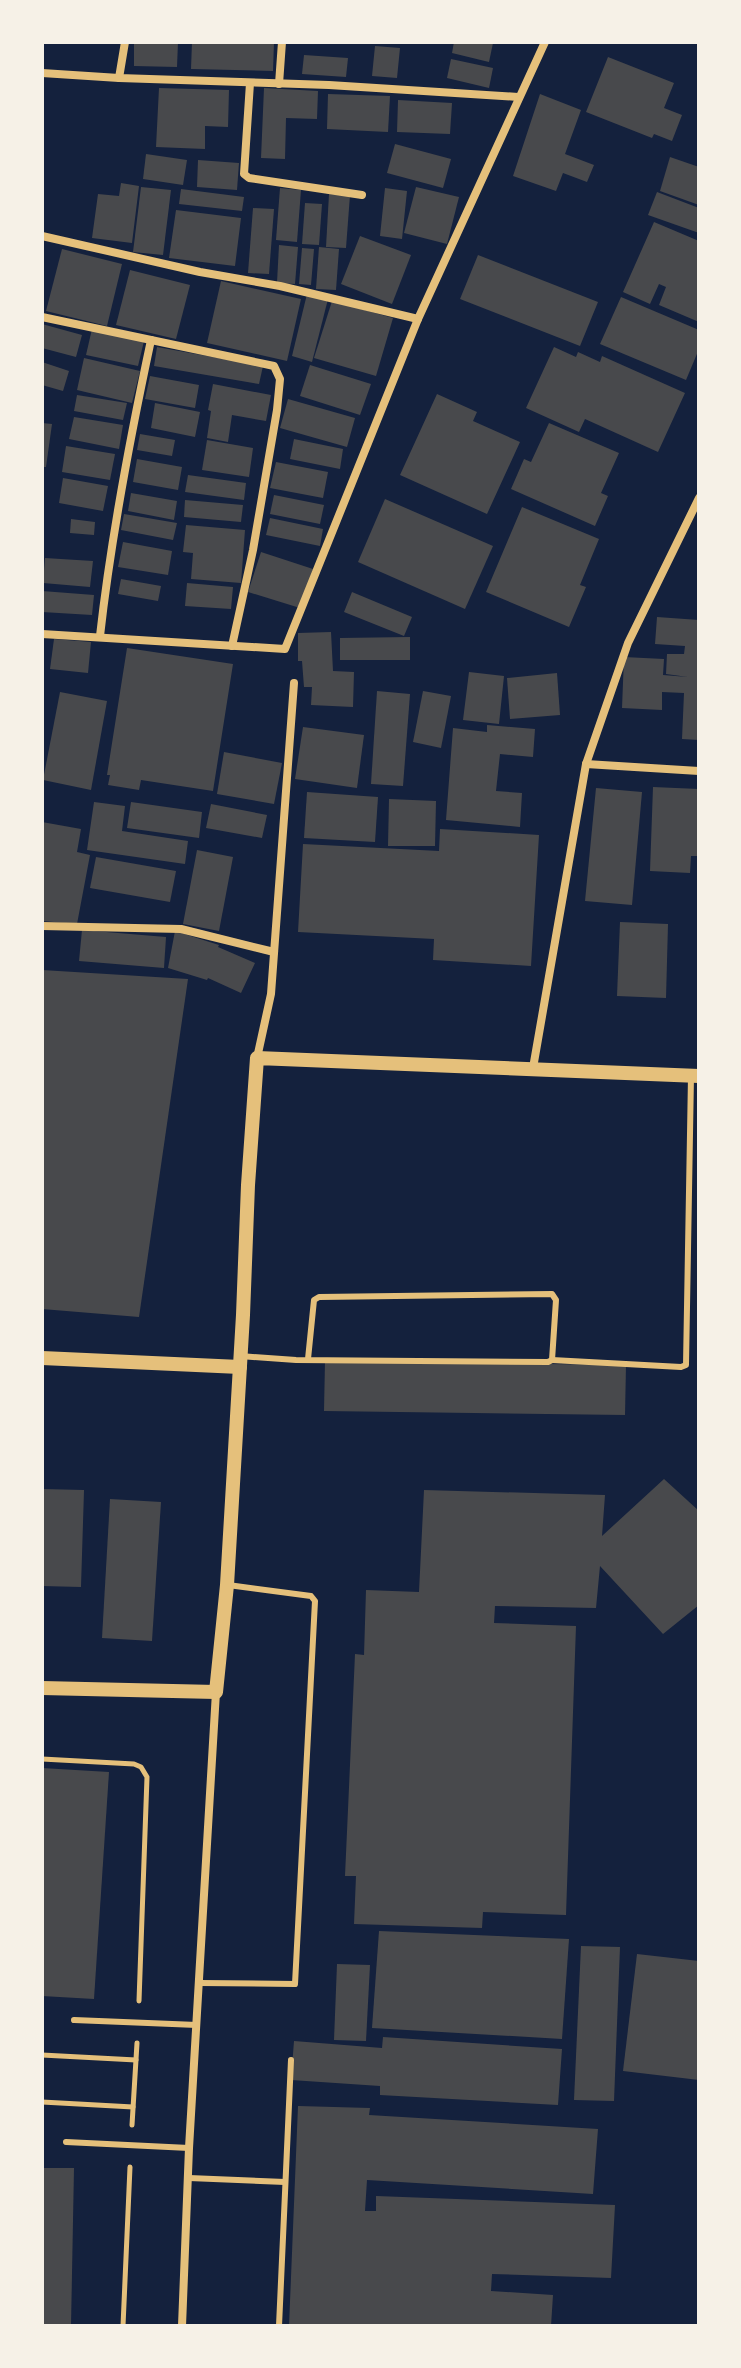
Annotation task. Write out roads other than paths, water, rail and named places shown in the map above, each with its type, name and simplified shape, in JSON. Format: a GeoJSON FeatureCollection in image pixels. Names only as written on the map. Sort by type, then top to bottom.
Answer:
{"type":"FeatureCollection","features":[{"type":"Feature","properties":{"kind":"street"},"geometry":{"type":"LineString","coordinates":[[119,78],[125,42]]}},
{"type":"Feature","properties":{"kind":"street"},"geometry":{"type":"LineString","coordinates":[[279,84],[282,42]]}},
{"type":"Feature","properties":{"kind":"street"},"geometry":{"type":"LineString","coordinates":[[42,634],[285,649],[418,319],[545,42]]}},
{"type":"Feature","properties":{"kind":"street"},"geometry":{"type":"LineString","coordinates":[[42,73],[518,97]]}},
{"type":"Feature","properties":{"kind":"street"},"geometry":{"type":"LineString","coordinates":[[250,83],[244,174],[249,178],[362,195]]}},
{"type":"Feature","properties":{"kind":"street"},"geometry":{"type":"LineString","coordinates":[[42,236],[200,272],[280,286],[418,319]]}},
{"type":"Feature","properties":{"kind":"street"},"geometry":{"type":"LineString","coordinates":[[42,317],[274,366],[278,371],[277,410],[253,550],[232,646]]}},
{"type":"Feature","properties":{"kind":"street"},"geometry":{"type":"LineString","coordinates":[[100,636],[130,436],[151,340]]}},
{"type":"Feature","properties":{"kind":"street"},"geometry":{"type":"LineString","coordinates":[[533,1068],[586,764],[628,643],[699,498]]}},
{"type":"Feature","properties":{"kind":"street"},"geometry":{"type":"LineString","coordinates":[[182,2326],[189,2148],[216,1692],[227,1585],[248,1185],[257,1058],[271,994],[294,683]]}},
{"type":"Feature","properties":{"kind":"street"},"geometry":{"type":"LineString","coordinates":[[586,764],[699,771]]}},
{"type":"Feature","properties":{"kind":"street"},"geometry":{"type":"LineString","coordinates":[[42,926],[181,929],[274,952]]}},
{"type":"Feature","properties":{"kind":"street"},"geometry":{"type":"LineString","coordinates":[[257,1058],[695,1076]]}},
{"type":"Feature","properties":{"kind":"street"},"geometry":{"type":"LineString","coordinates":[[42,1358],[240,1362]]}},
{"type":"Feature","properties":{"kind":"street"},"geometry":{"type":"LineString","coordinates":[[42,1688],[216,1692]]}},
{"type":"Feature","properties":{"kind":"lane"},"geometry":{"type":"LineString","coordinates":[[240,1362],[308,1359],[552,1360],[686,1365],[695,1076]]}},
{"type":"Feature","properties":{"kind":"lane"},"geometry":{"type":"LineString","coordinates":[[308,1359],[314,1300],[319,1297],[552,1294],[556,1300],[552,1360]]}},
{"type":"Feature","properties":{"kind":"lane"},"geometry":{"type":"LineString","coordinates":[[200,1983],[295,1984],[316,1608],[311,1596],[227,1585]]}},
{"type":"Feature","properties":{"kind":"lane"},"geometry":{"type":"LineString","coordinates":[[74,2020],[197,2025]]}},
{"type":"Feature","properties":{"kind":"lane"},"geometry":{"type":"LineString","coordinates":[[279,2326],[291,2060]]}},
{"type":"Feature","properties":{"kind":"lane"},"geometry":{"type":"LineString","coordinates":[[66,2142],[189,2148]]}},
{"type":"Feature","properties":{"kind":"lane"},"geometry":{"type":"LineString","coordinates":[[189,2178],[285,2182]]}}]}
